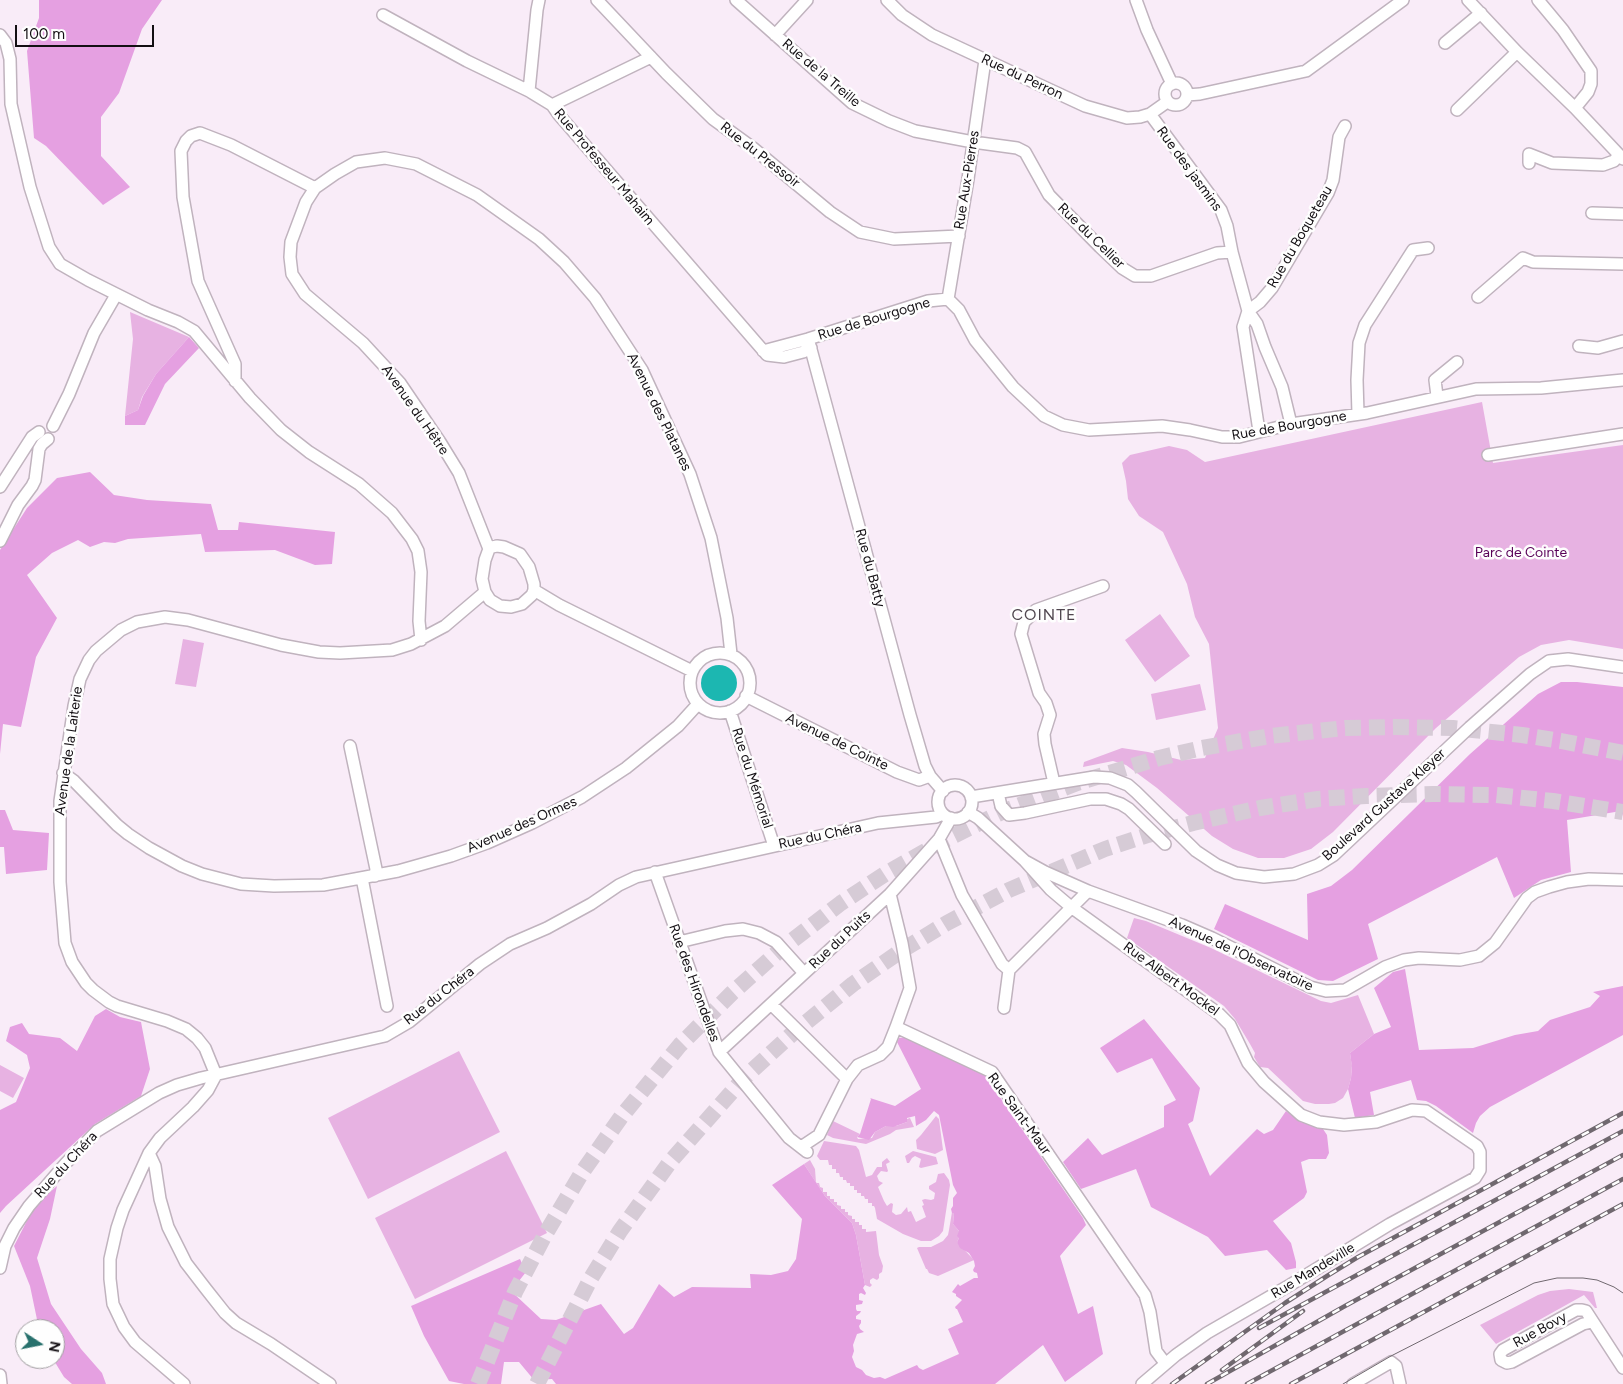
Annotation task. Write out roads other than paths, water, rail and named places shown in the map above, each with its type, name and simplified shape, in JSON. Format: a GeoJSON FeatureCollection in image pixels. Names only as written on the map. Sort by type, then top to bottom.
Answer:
{"type":"FeatureCollection","features":[{"type":"Feature","properties":{"kind":"street"},"geometry":{"type":"LineString","coordinates":[[529,91],[536,10],[539,0]]}},
{"type":"Feature","properties":{"kind":"street","name":"Rue du Pressoir"},"geometry":{"type":"LineString","coordinates":[[597,0],[651,58],[713,119],[753,148],[830,212],[860,232],[894,239],[959,236]]}},
{"type":"Feature","properties":{"kind":"street","name":"Rue de la Treille"},"geometry":{"type":"LineString","coordinates":[[736,0],[852,103],[915,131],[973,142]]}},
{"type":"Feature","properties":{"kind":"street"},"geometry":{"type":"LineString","coordinates":[[775,35],[807,0]]}},
{"type":"Feature","properties":{"kind":"street","name":"Rue du Perron"},"geometry":{"type":"LineString","coordinates":[[887,0],[902,15],[932,35],[1084,106],[1127,118],[1150,114],[1167,102]]}},
{"type":"Feature","properties":{"kind":"street"},"geometry":{"type":"LineString","coordinates":[[1136,0],[1147,30],[1172,84]]}},
{"type":"Feature","properties":{"kind":"street"},"geometry":{"type":"LineString","coordinates":[[1187,95],[1200,94],[1306,71],[1403,0]]}},
{"type":"Feature","properties":{"kind":"street"},"geometry":{"type":"LineString","coordinates":[[1468,0],[1621,157],[1603,165],[1552,163],[1529,159],[1529,142]]}},
{"type":"Feature","properties":{"kind":"street"},"geometry":{"type":"LineString","coordinates":[[1538,0],[1563,30],[1591,71],[1591,84],[1588,92],[1575,108]]}},
{"type":"Feature","properties":{"kind":"street"},"geometry":{"type":"LineString","coordinates":[[1445,43],[1481,13]]}},
{"type":"Feature","properties":{"kind":"street","name":"Rue Professeur Mahaim"},"geometry":{"type":"LineString","coordinates":[[383,15],[467,61],[529,91],[552,105],[767,355],[784,357],[803,352],[809,344]]}},
{"type":"Feature","properties":{"kind":"street"},"geometry":{"type":"LineString","coordinates":[[0,35],[6,43],[10,59],[11,104],[30,187],[49,247],[60,264],[116,295],[194,331],[250,398],[292,439],[359,484],[400,521],[415,545],[420,562],[422,584],[419,621],[421,640]]}},
{"type":"Feature","properties":{"kind":"street"},"geometry":{"type":"LineString","coordinates":[[1457,110],[1517,52]]}},
{"type":"Feature","properties":{"kind":"street"},"geometry":{"type":"LineString","coordinates":[[552,105],[651,58]]}},
{"type":"Feature","properties":{"kind":"street","name":"Rue Aux-Pierres"},"geometry":{"type":"LineString","coordinates":[[948,299],[985,60]]}},
{"type":"Feature","properties":{"kind":"street"},"geometry":{"type":"LineString","coordinates":[[1176,83],[1182,86],[1187,95],[1183,103],[1171,105],[1167,102],[1164,94],[1165,90],[1176,83]]}},
{"type":"Feature","properties":{"kind":"street","name":"Rue des jasmins"},"geometry":{"type":"LineString","coordinates":[[1150,114],[1221,210],[1228,226],[1232,252],[1248,311],[1257,324],[1282,387],[1291,424]]}},
{"type":"Feature","properties":{"kind":"street","name":"Rue du Boqueteau"},"geometry":{"type":"LineString","coordinates":[[1248,311],[1260,302],[1272,288],[1328,194],[1333,180],[1339,136],[1345,126]]}},
{"type":"Feature","properties":{"kind":"street"},"geometry":{"type":"LineString","coordinates":[[235,381],[235,364],[198,281],[183,197],[181,150],[191,136],[200,133],[231,146],[315,188]]}},
{"type":"Feature","properties":{"kind":"street","name":"Rue du Cellier"},"geometry":{"type":"LineString","coordinates":[[973,142],[1016,148],[1025,152],[1049,195],[1122,268],[1135,276],[1151,276],[1218,253],[1232,252]]}},
{"type":"Feature","properties":{"kind":"street","name":"Avenue des Platanes"},"geometry":{"type":"LineString","coordinates":[[301,212],[315,188],[335,174],[356,162],[385,158],[416,164],[477,195],[539,239],[564,262],[595,298],[642,370],[690,474],[712,538],[728,618],[730,654]]}},
{"type":"Feature","properties":{"kind":"street","name":"Avenue du Hêtre"},"geometry":{"type":"LineString","coordinates":[[301,212],[291,242],[290,257],[292,274],[297,284],[312,301],[363,343],[400,384],[440,442],[458,473],[489,549]]}},
{"type":"Feature","properties":{"kind":"street"},"geometry":{"type":"LineString","coordinates":[[1592,213],[1623,214]]}},
{"type":"Feature","properties":{"kind":"street"},"geometry":{"type":"LineString","coordinates":[[1358,414],[1359,342],[1365,325],[1413,250],[1428,248]]}},
{"type":"Feature","properties":{"kind":"street"},"geometry":{"type":"LineString","coordinates":[[1478,297],[1524,254],[1534,262],[1623,264]]}},
{"type":"Feature","properties":{"kind":"street"},"geometry":{"type":"LineString","coordinates":[[0,541],[18,506],[35,480],[39,449],[44,436],[41,426],[47,424],[53,426],[69,394],[94,333],[116,295]]}},
{"type":"Feature","properties":{"kind":"street","name":"Rue de Bourgogne"},"geometry":{"type":"LineString","coordinates":[[809,344],[928,301],[948,299],[959,310],[975,340],[1013,387],[1044,416],[1063,425],[1089,430],[1162,426],[1230,437],[1239,437],[1291,424],[1368,413],[1437,396],[1476,389],[1541,388],[1623,380]]}},
{"type":"Feature","properties":{"kind":"street","name":"Rue des jasmins"},"geometry":{"type":"LineString","coordinates":[[1248,311],[1243,327],[1259,431]]}},
{"type":"Feature","properties":{"kind":"street"},"geometry":{"type":"LineString","coordinates":[[1579,346],[1598,348],[1623,341]]}},
{"type":"Feature","properties":{"kind":"street","name":"Rue du Batty"},"geometry":{"type":"LineString","coordinates":[[809,344],[925,766],[930,776],[943,791]]}},
{"type":"Feature","properties":{"kind":"street"},"geometry":{"type":"LineString","coordinates":[[1437,396],[1435,380],[1456,362]]}},
{"type":"Feature","properties":{"kind":"street"},"geometry":{"type":"LineString","coordinates":[[1488,455],[1623,434]]}},
{"type":"Feature","properties":{"kind":"street"},"geometry":{"type":"LineString","coordinates":[[0,487],[32,437],[44,436]]}},
{"type":"Feature","properties":{"kind":"street"},"geometry":{"type":"LineString","coordinates":[[492,546],[504,547],[520,554],[529,567],[534,590],[528,600],[511,607],[495,604],[490,600],[485,592],[482,580],[489,549],[492,546]]}},
{"type":"Feature","properties":{"kind":"street"},"geometry":{"type":"LineString","coordinates":[[1054,783],[1044,734],[1050,715],[1046,703],[1039,693],[1021,634],[1024,622],[1036,610],[1103,586]]}},
{"type":"Feature","properties":{"kind":"street"},"geometry":{"type":"LineString","coordinates":[[534,590],[559,605],[692,671]]}},
{"type":"Feature","properties":{"kind":"street","name":"Avenue de la Laiterie"},"geometry":{"type":"LineString","coordinates":[[216,1075],[204,1048],[191,1032],[174,1023],[126,1010],[109,1002],[86,983],[72,962],[65,943],[60,877],[59,825],[63,773],[74,706],[80,679],[85,669],[96,651],[121,630],[138,622],[165,617],[188,620],[280,645],[329,653],[384,651],[401,648],[421,640],[445,626],[485,592]]}},
{"type":"Feature","properties":{"kind":"street"},"geometry":{"type":"LineString","coordinates":[[722,652],[730,654],[739,659],[749,674],[750,684],[746,696],[738,707],[730,711],[714,712],[705,709],[698,704],[690,689],[689,680],[692,671],[696,663],[712,653],[722,652]]}},
{"type":"Feature","properties":{"kind":"street","name":"Boulevard Gustave Kleyer"},"geometry":{"type":"LineString","coordinates":[[971,797],[1094,777],[1110,778],[1128,785],[1196,851],[1217,865],[1236,873],[1264,877],[1294,874],[1318,865],[1334,855],[1470,727],[1530,674],[1549,661],[1568,659],[1623,667]]}},
{"type":"Feature","properties":{"kind":"street","name":"Avenue de Cointe"},"geometry":{"type":"LineString","coordinates":[[746,696],[897,772],[918,780],[930,776]]}},
{"type":"Feature","properties":{"kind":"street","name":"Avenue des Ormes"},"geometry":{"type":"LineString","coordinates":[[63,773],[80,786],[128,834],[171,860],[202,874],[241,884],[264,886],[323,885],[398,872],[487,843],[532,823],[582,798],[626,768],[678,726],[698,704]]}},
{"type":"Feature","properties":{"kind":"street","name":"Rue du Mémorial"},"geometry":{"type":"LineString","coordinates":[[730,711],[774,846]]}},
{"type":"Feature","properties":{"kind":"street"},"geometry":{"type":"LineString","coordinates":[[350,746],[376,869],[375,876]]}},
{"type":"Feature","properties":{"kind":"street"},"geometry":{"type":"LineString","coordinates":[[950,786],[960,786],[971,797],[972,803],[968,812],[959,818],[947,816],[938,804],[943,791],[950,786]]}},
{"type":"Feature","properties":{"kind":"street"},"geometry":{"type":"LineString","coordinates":[[998,793],[1001,806],[1009,815],[1090,800],[1106,799],[1129,809],[1166,844]]}},
{"type":"Feature","properties":{"kind":"street"},"geometry":{"type":"LineString","coordinates":[[1129,809],[1140,796]]}},
{"type":"Feature","properties":{"kind":"street","name":"Avenue de l'Observatoire"},"geometry":{"type":"LineString","coordinates":[[968,812],[978,818],[1025,861],[1045,872],[1088,891],[1204,934],[1310,987],[1326,991],[1336,992],[1352,987],[1385,967],[1404,960],[1460,960],[1479,956],[1495,943],[1527,898],[1535,892],[1567,882],[1589,879],[1623,880]]}},
{"type":"Feature","properties":{"kind":"street","name":"Rue du Chéra"},"geometry":{"type":"LineString","coordinates":[[0,1268],[10,1235],[20,1217],[66,1163],[97,1131],[159,1093],[185,1082],[264,1062],[386,1036],[409,1022],[480,964],[510,944],[547,928],[591,904],[619,885],[636,877],[878,823],[947,816]]}},
{"type":"Feature","properties":{"kind":"street","name":"Rue du Puits"},"geometry":{"type":"LineString","coordinates":[[719,1052],[890,894],[939,839],[947,816]]}},
{"type":"Feature","properties":{"kind":"street"},"geometry":{"type":"LineString","coordinates":[[939,839],[962,896],[1002,964],[1009,970]]}},
{"type":"Feature","properties":{"kind":"street","name":"Rue Albert Mockel"},"geometry":{"type":"LineString","coordinates":[[1025,861],[1051,890],[1071,907],[1219,1014],[1230,1025],[1248,1063],[1270,1088],[1300,1115],[1318,1122],[1352,1124],[1376,1122],[1412,1110],[1426,1111],[1477,1146],[1481,1162]]}},
{"type":"Feature","properties":{"kind":"street","name":"Rue des Hirondelles"},"geometry":{"type":"LineString","coordinates":[[655,872],[719,1052],[789,1138],[804,1150],[819,1135],[847,1079]]}},
{"type":"Feature","properties":{"kind":"street"},"geometry":{"type":"LineString","coordinates":[[362,878],[387,1006]]}},
{"type":"Feature","properties":{"kind":"street"},"geometry":{"type":"LineString","coordinates":[[1004,1008],[1009,970],[1088,891]]}},
{"type":"Feature","properties":{"kind":"street"},"geometry":{"type":"LineString","coordinates":[[771,1004],[847,1079],[858,1065],[880,1055],[888,1047],[910,988],[902,943],[890,894]]}},
{"type":"Feature","properties":{"kind":"street"},"geometry":{"type":"LineString","coordinates":[[679,942],[725,931],[743,929],[759,933],[776,942],[804,973]]}},
{"type":"Feature","properties":{"kind":"street","name":"Rue Saint-Maur"},"geometry":{"type":"LineString","coordinates":[[896,1027],[992,1072],[1145,1295],[1150,1312],[1156,1351],[1165,1363]]}},
{"type":"Feature","properties":{"kind":"street"},"geometry":{"type":"LineString","coordinates":[[184,1384],[128,1334],[118,1318],[111,1293],[110,1259],[116,1228],[149,1153],[160,1138],[208,1090],[216,1075]]}},
{"type":"Feature","properties":{"kind":"street"},"geometry":{"type":"LineString","coordinates":[[149,1153],[154,1166],[160,1199],[168,1227],[186,1263],[206,1289],[225,1313],[236,1323],[330,1384]]}},
{"type":"Feature","properties":{"kind":"street","name":"Rue Mandeville"},"geometry":{"type":"LineString","coordinates":[[1142,1384],[1165,1363],[1207,1333],[1390,1224],[1474,1178],[1480,1172],[1481,1162]]}},
{"type":"Feature","properties":{"kind":"street","name":"Rue Bovy"},"geometry":{"type":"LineString","coordinates":[[1592,1322],[1583,1324],[1512,1362],[1501,1360],[1500,1354],[1503,1350],[1576,1310],[1582,1310],[1586,1312],[1623,1368]]}},
{"type":"Feature","properties":{"kind":"street"},"geometry":{"type":"LineString","coordinates":[[1353,1384],[1392,1362],[1396,1366],[1400,1384]]}},
{"type":"Feature","properties":{"kind":"street"},"geometry":{"type":"LineString","coordinates":[[0,1375],[2,1384]]}},
{"type":"Feature","properties":{"kind":"tunnel"},"geometry":{"type":"LineString","coordinates":[[478,1384],[515,1292],[546,1233],[581,1174],[621,1117],[680,1045],[732,993],[780,950],[841,903],[885,874],[945,840],[1002,812],[1077,783],[1159,758],[1270,736],[1345,728],[1453,728],[1522,735],[1623,753]]}},
{"type":"Feature","properties":{"kind":"tunnel"},"geometry":{"type":"LineString","coordinates":[[537,1384],[591,1278],[620,1231],[670,1162],[745,1077],[792,1034],[853,984],[901,951],[947,923],[1009,890],[1105,849],[1148,835],[1260,808],[1318,799],[1433,794],[1496,795],[1553,801],[1623,812]]}},
{"type":"Feature","properties":{"kind":"tram line"},"geometry":{"type":"LineString","coordinates":[[1343,1384],[1391,1356],[1534,1283],[1557,1278],[1583,1278],[1597,1280],[1623,1293]]}},
{"type":"Feature","properties":{"kind":"railway"},"geometry":{"type":"LineString","coordinates":[[1172,1384],[1285,1303],[1358,1257],[1623,1113]]}},
{"type":"Feature","properties":{"kind":"railway"},"geometry":{"type":"LineString","coordinates":[[1259,1328],[1623,1131]]}},
{"type":"Feature","properties":{"kind":"railway"},"geometry":{"type":"LineString","coordinates":[[1207,1384],[1345,1306],[1623,1155]]}},
{"type":"Feature","properties":{"kind":"railway"},"geometry":{"type":"LineString","coordinates":[[1247,1384],[1623,1179]]}},
{"type":"Feature","properties":{"kind":"railway"},"geometry":{"type":"LineString","coordinates":[[1291,1384],[1623,1204]]}},
{"type":"Feature","properties":{"kind":"railway"},"geometry":{"type":"LineString","coordinates":[[1222,1370],[1303,1311]]}},
{"type":"Feature","properties":{"kind":"district","name":"COINTE"},"geometry":{"type":"Point","coordinates":[1044,615]}},
{"type":"Feature","properties":{"kind":"park label","name":"Parc de Cointe"},"geometry":{"type":"Point","coordinates":[1521,553]}}]}
